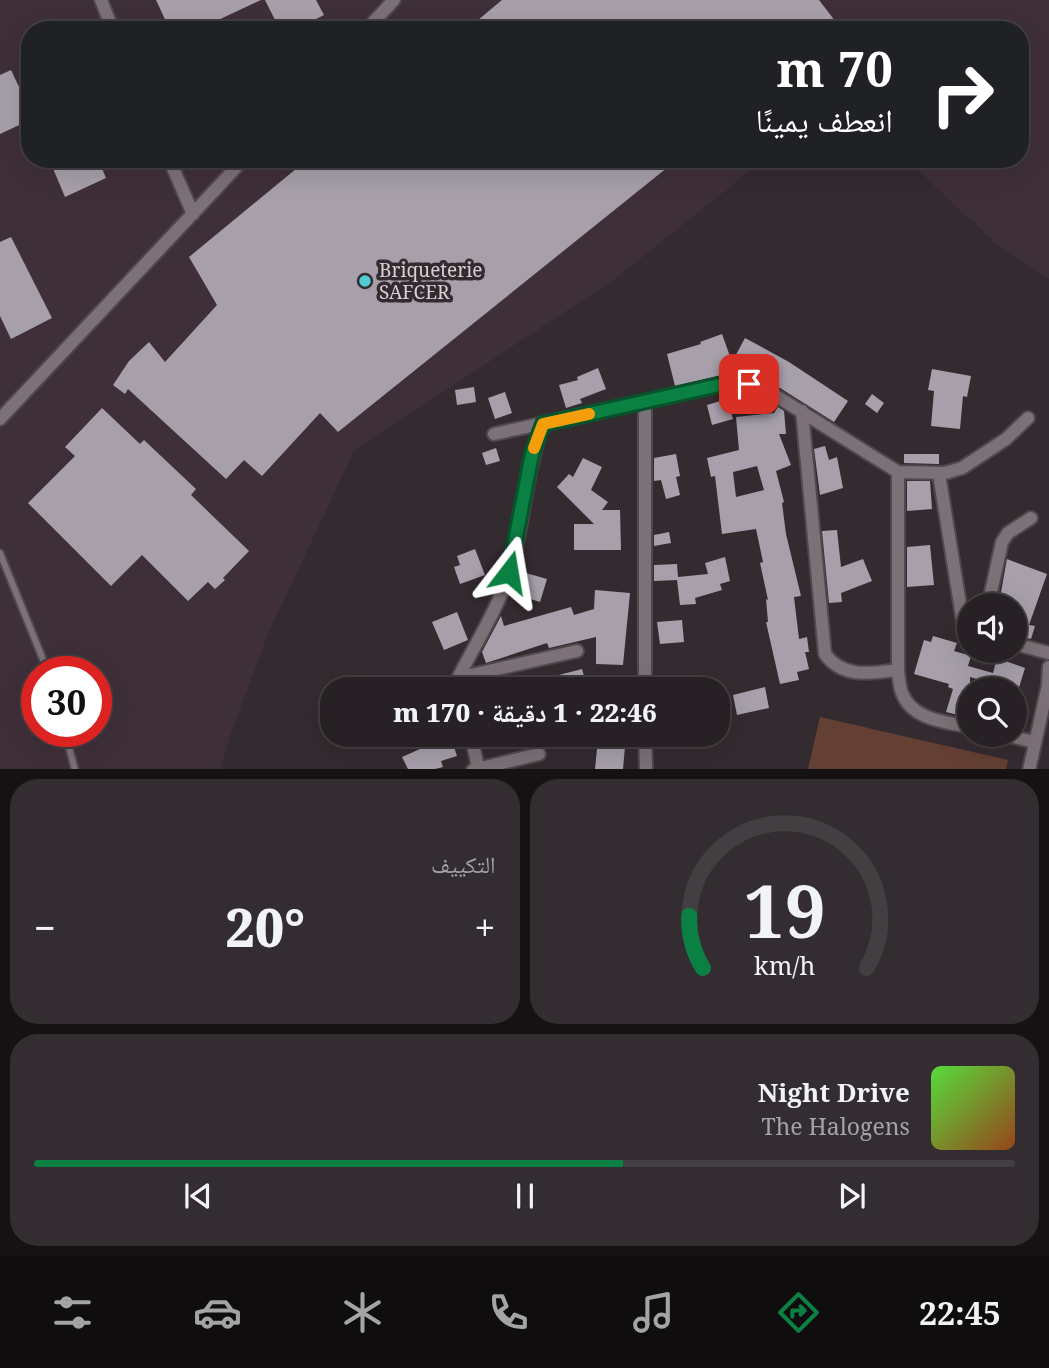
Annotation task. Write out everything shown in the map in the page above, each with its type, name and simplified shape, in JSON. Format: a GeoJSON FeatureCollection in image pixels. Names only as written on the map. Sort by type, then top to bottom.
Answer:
{"type":"FeatureCollection","features":[{"type":"Feature","properties":{"kind":"street"},"geometry":{"type":"LineString","coordinates":[[101,0],[109,21]]}},
{"type":"Feature","properties":{"kind":"street"},"geometry":{"type":"LineString","coordinates":[[374,21],[394,0]]}},
{"type":"Feature","properties":{"kind":"street"},"geometry":{"type":"LineString","coordinates":[[173,168],[193,214]]}},
{"type":"Feature","properties":{"kind":"street"},"geometry":{"type":"LineString","coordinates":[[0,419],[236,168]]}},
{"type":"Feature","properties":{"kind":"street"},"geometry":{"type":"LineString","coordinates":[[494,433],[733,382],[749,384],[802,411],[898,471],[939,474],[962,468],[982,456],[1006,439],[1028,418]]}},
{"type":"Feature","properties":{"kind":"street"},"geometry":{"type":"LineString","coordinates":[[645,402],[645,677]]}},
{"type":"Feature","properties":{"kind":"street"},"geometry":{"type":"LineString","coordinates":[[802,411],[825,654],[833,664],[847,671],[864,674],[898,670]]}},
{"type":"Feature","properties":{"kind":"street"},"geometry":{"type":"LineString","coordinates":[[462,677],[509,572],[532,454],[543,424]]}},
{"type":"Feature","properties":{"kind":"street"},"geometry":{"type":"LineString","coordinates":[[898,471],[898,670],[902,694],[916,712],[957,724]]}},
{"type":"Feature","properties":{"kind":"street"},"geometry":{"type":"LineString","coordinates":[[939,474],[960,593]]}},
{"type":"Feature","properties":{"kind":"street"},"geometry":{"type":"LineString","coordinates":[[991,593],[1002,542],[1008,533],[1031,518]]}},
{"type":"Feature","properties":{"kind":"street"},"geometry":{"type":"LineString","coordinates":[[949,625],[957,627]]}},
{"type":"Feature","properties":{"kind":"street"},"geometry":{"type":"LineString","coordinates":[[1027,647],[1049,653]]}},
{"type":"Feature","properties":{"kind":"street"},"geometry":{"type":"LineString","coordinates":[[484,677],[577,651]]}},
{"type":"Feature","properties":{"kind":"street"},"geometry":{"type":"LineString","coordinates":[[1029,769],[1048,685],[1049,667]]}},
{"type":"Feature","properties":{"kind":"street"},"geometry":{"type":"LineString","coordinates":[[1027,740],[1035,742]]}},
{"type":"Feature","properties":{"kind":"street"},"geometry":{"type":"LineString","coordinates":[[472,747],[475,769],[539,754]]}},
{"type":"Feature","properties":{"kind":"street"},"geometry":{"type":"LineString","coordinates":[[646,747],[646,767]]}},
{"type":"Feature","properties":{"kind":"lane"},"geometry":{"type":"LineString","coordinates":[[0,553],[42,656]]}},
{"type":"Feature","properties":{"kind":"lane"},"geometry":{"type":"LineString","coordinates":[[69,747],[75,769]]}},
{"type":"Feature","properties":{"kind":"shaded area"},"geometry":{"type":"Polygon","coordinates":[[[0,0],[1049,0],[1049,279],[1001,248],[916,168],[1029,168],[1029,21],[21,21],[21,168],[754,168],[616,278],[354,451],[268,634],[229,739],[221,769],[0,769],[0,0]]]}},
{"type":"Feature","properties":{"kind":"shaded area"},"geometry":{"type":"Polygon","coordinates":[[[820,717],[1008,760],[1006,769],[808,769],[820,717]]]}},
{"type":"Feature","properties":{"kind":"building"},"geometry":{"type":"Polygon","coordinates":[[[156,0],[261,0],[216,21],[166,21],[156,0]]]}},
{"type":"Feature","properties":{"kind":"building"},"geometry":{"type":"Polygon","coordinates":[[[265,0],[316,0],[324,15],[312,21],[276,21],[265,0]]]}},
{"type":"Feature","properties":{"kind":"building"},"geometry":{"type":"Polygon","coordinates":[[[502,0],[819,0],[835,21],[477,21],[502,0]]]}},
{"type":"Feature","properties":{"kind":"building"},"geometry":{"type":"Polygon","coordinates":[[[11,70],[21,91],[21,124],[0,134],[0,75],[11,70]]]}},
{"type":"Feature","properties":{"kind":"building"},"geometry":{"type":"Polygon","coordinates":[[[53,168],[102,168],[106,178],[65,197],[53,168]]]}},
{"type":"Feature","properties":{"kind":"building","name":"Briqueterie SAFCER"},"geometry":{"type":"Polygon","coordinates":[[[297,168],[667,168],[338,432],[320,413],[262,476],[244,460],[226,479],[128,389],[125,394],[113,385],[129,361],[149,342],[165,362],[217,305],[189,257],[297,168]]]}},
{"type":"Feature","properties":{"kind":"building"},"geometry":{"type":"Polygon","coordinates":[[[11,237],[52,318],[11,339],[0,316],[0,242],[11,237]]]}},
{"type":"Feature","properties":{"kind":"building"},"geometry":{"type":"Polygon","coordinates":[[[722,334],[732,362],[745,338],[789,362],[848,401],[834,422],[780,388],[738,371],[675,386],[667,354],[701,344],[700,342],[722,334]]]}},
{"type":"Feature","properties":{"kind":"building"},"geometry":{"type":"Polygon","coordinates":[[[598,368],[606,389],[580,399],[582,403],[566,408],[559,385],[578,380],[577,377],[598,368]]]}},
{"type":"Feature","properties":{"kind":"building"},"geometry":{"type":"Polygon","coordinates":[[[932,369],[971,376],[967,397],[963,396],[960,429],[931,426],[934,391],[928,390],[932,369]]]}},
{"type":"Feature","properties":{"kind":"building"},"geometry":{"type":"Polygon","coordinates":[[[474,387],[476,402],[457,405],[455,390],[474,387]]]}},
{"type":"Feature","properties":{"kind":"building"},"geometry":{"type":"Polygon","coordinates":[[[505,392],[512,413],[495,419],[488,398],[505,392]]]}},
{"type":"Feature","properties":{"kind":"building"},"geometry":{"type":"Polygon","coordinates":[[[872,394],[884,403],[877,413],[865,404],[872,394]]]}},
{"type":"Feature","properties":{"kind":"building"},"geometry":{"type":"Polygon","coordinates":[[[727,399],[733,419],[712,425],[707,405],[727,399]]]}},
{"type":"Feature","properties":{"kind":"building"},"geometry":{"type":"Polygon","coordinates":[[[778,407],[784,411],[786,434],[779,434],[791,465],[776,471],[784,502],[786,534],[801,596],[794,597],[799,639],[807,637],[809,652],[805,652],[809,669],[797,672],[799,680],[780,684],[766,622],[766,599],[768,600],[756,529],[722,534],[715,476],[711,477],[707,458],[739,450],[736,417],[774,413],[778,407]],[[757,466],[733,472],[736,497],[764,490],[757,466]]]}},
{"type":"Feature","properties":{"kind":"building"},"geometry":{"type":"Polygon","coordinates":[[[102,408],[140,444],[144,440],[196,489],[191,495],[249,551],[215,589],[208,582],[188,601],[142,555],[111,586],[28,503],[75,456],[65,447],[102,408]]]}},
{"type":"Feature","properties":{"kind":"building"},"geometry":{"type":"Polygon","coordinates":[[[825,446],[829,460],[837,457],[843,488],[820,495],[814,449],[825,446]]]}},
{"type":"Feature","properties":{"kind":"building"},"geometry":{"type":"Polygon","coordinates":[[[496,448],[500,461],[486,465],[482,453],[496,448]]]}},
{"type":"Feature","properties":{"kind":"building"},"geometry":{"type":"Polygon","coordinates":[[[676,454],[680,476],[676,477],[680,495],[666,499],[661,480],[654,481],[654,458],[676,454]]]}},
{"type":"Feature","properties":{"kind":"building"},"geometry":{"type":"Polygon","coordinates":[[[904,454],[939,454],[939,464],[904,463],[904,454]]]}},
{"type":"Feature","properties":{"kind":"building"},"geometry":{"type":"Polygon","coordinates":[[[583,458],[602,467],[591,490],[608,502],[602,510],[620,510],[621,550],[574,550],[574,524],[594,524],[557,487],[569,474],[573,477],[583,458]]]}},
{"type":"Feature","properties":{"kind":"building"},"geometry":{"type":"Polygon","coordinates":[[[907,481],[930,481],[932,509],[907,511],[907,481]]]}},
{"type":"Feature","properties":{"kind":"building"},"geometry":{"type":"Polygon","coordinates":[[[837,530],[841,567],[863,559],[872,581],[841,593],[842,602],[829,603],[822,531],[837,530]]]}},
{"type":"Feature","properties":{"kind":"building"},"geometry":{"type":"Polygon","coordinates":[[[669,532],[671,543],[654,546],[654,535],[669,532]]]}},
{"type":"Feature","properties":{"kind":"building"},"geometry":{"type":"Polygon","coordinates":[[[930,545],[934,585],[907,587],[907,547],[930,545]]]}},
{"type":"Feature","properties":{"kind":"building"},"geometry":{"type":"Polygon","coordinates":[[[475,549],[485,575],[460,584],[454,567],[460,565],[457,556],[475,549]]]}},
{"type":"Feature","properties":{"kind":"building"},"geometry":{"type":"Polygon","coordinates":[[[725,557],[730,581],[720,584],[722,590],[695,598],[696,604],[680,605],[677,580],[654,581],[654,565],[677,564],[678,577],[708,574],[705,563],[725,557]]]}},
{"type":"Feature","properties":{"kind":"building"},"geometry":{"type":"Polygon","coordinates":[[[1007,559],[1047,574],[1029,625],[1035,626],[1031,639],[1027,638],[1027,593],[1001,593],[1007,559]]]}},
{"type":"Feature","properties":{"kind":"building"},"geometry":{"type":"Polygon","coordinates":[[[519,571],[547,579],[540,602],[511,593],[519,571]]]}},
{"type":"Feature","properties":{"kind":"building"},"geometry":{"type":"Polygon","coordinates":[[[595,590],[630,593],[623,665],[596,664],[596,637],[549,648],[547,643],[486,663],[482,652],[501,616],[504,626],[571,607],[574,615],[594,609],[595,590]]]}},
{"type":"Feature","properties":{"kind":"building"},"geometry":{"type":"Polygon","coordinates":[[[457,612],[468,640],[444,650],[432,622],[457,612]]]}},
{"type":"Feature","properties":{"kind":"building"},"geometry":{"type":"Polygon","coordinates":[[[682,620],[684,642],[660,644],[657,622],[682,620]]]}},
{"type":"Feature","properties":{"kind":"building"},"geometry":{"type":"Polygon","coordinates":[[[933,636],[957,643],[954,651],[957,652],[957,663],[969,663],[968,666],[993,673],[996,663],[1011,663],[1025,668],[1022,677],[957,677],[957,715],[946,712],[953,689],[948,687],[949,684],[914,674],[924,640],[931,642],[933,636]]]}},
{"type":"Feature","properties":{"kind":"building"},"geometry":{"type":"Polygon","coordinates":[[[582,669],[584,677],[551,677],[582,669]]]}},
{"type":"Feature","properties":{"kind":"building"},"geometry":{"type":"Polygon","coordinates":[[[765,687],[769,708],[737,715],[733,695],[765,687]]]}},
{"type":"Feature","properties":{"kind":"building"},"geometry":{"type":"Polygon","coordinates":[[[454,747],[457,756],[441,761],[443,767],[408,769],[402,757],[420,749],[454,747]]]}},
{"type":"Feature","properties":{"kind":"building"},"geometry":{"type":"Polygon","coordinates":[[[625,747],[623,769],[595,769],[597,749],[591,748],[625,747]]]}},
{"type":"Feature","properties":{"kind":"slow traffic"},"geometry":{"type":"LineString","coordinates":[[534,448],[543,424],[589,414]]}},
{"type":"Feature","properties":{"kind":"place","name":"Briqueterie SAFCER"},"geometry":{"type":"Point","coordinates":[365,281]}},
{"type":"Feature","properties":{"kind":"route"},"geometry":{"type":"LineString","coordinates":[[509,572],[532,454],[543,424],[733,382],[749,384]]}}]}
